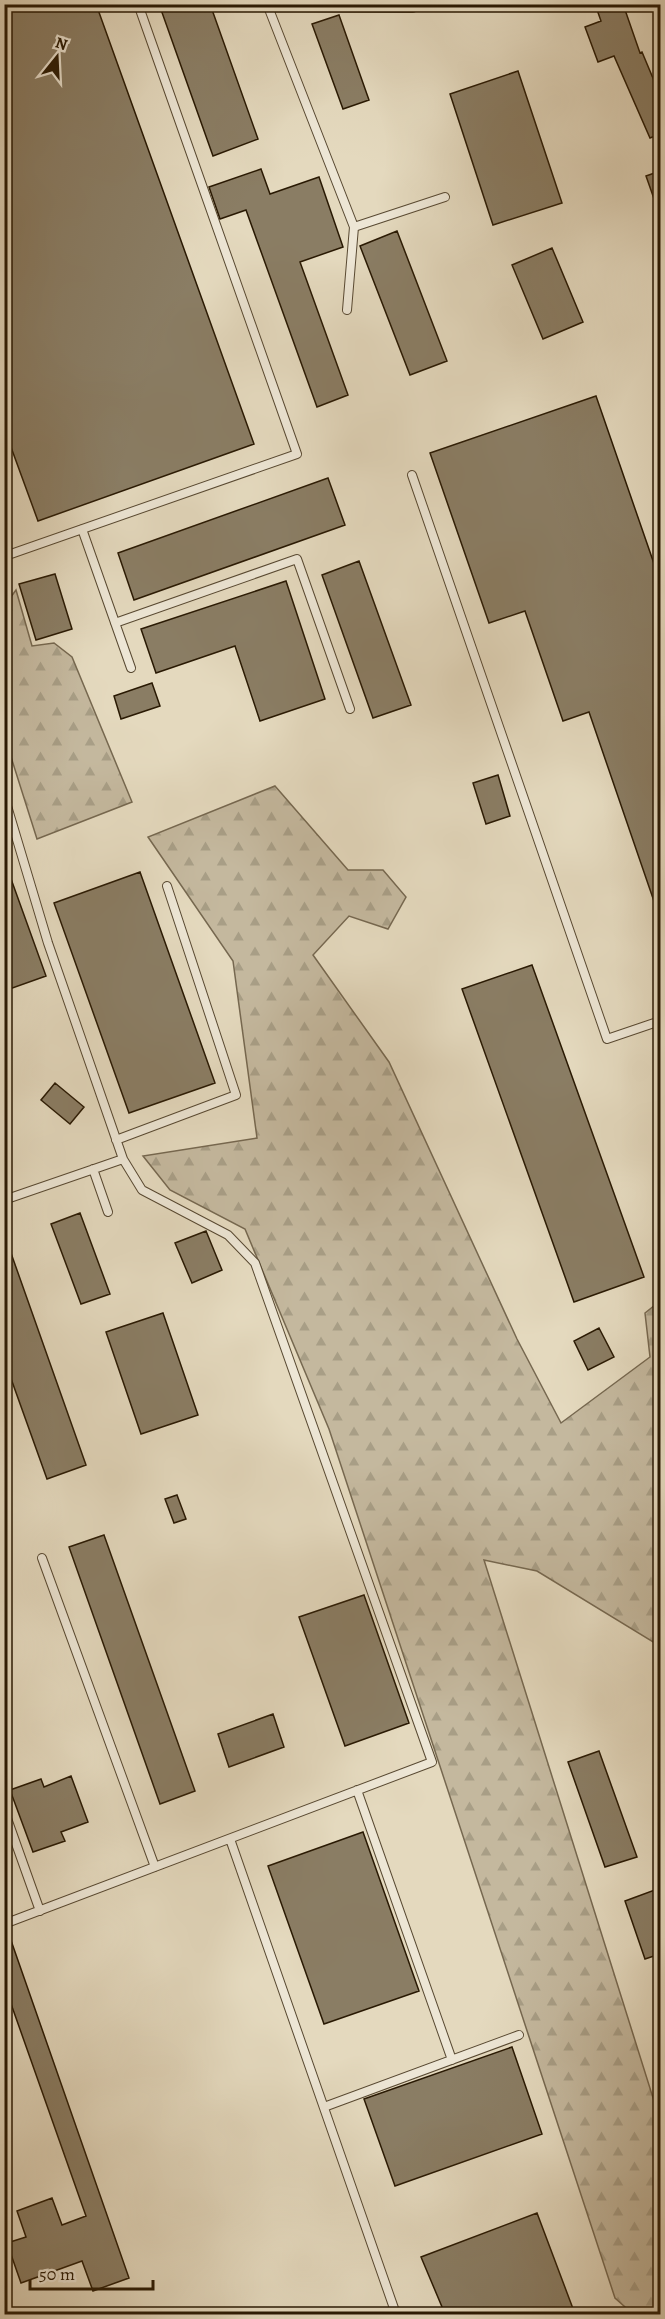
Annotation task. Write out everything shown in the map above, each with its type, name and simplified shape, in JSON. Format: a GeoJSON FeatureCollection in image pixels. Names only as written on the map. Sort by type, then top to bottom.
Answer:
{"type":"FeatureCollection","features":[{"type":"Feature","properties":{"kind":"lane"},"geometry":{"type":"LineString","coordinates":[[4,545],[6,557],[297,454],[138,4]]}},
{"type":"Feature","properties":{"kind":"lane"},"geometry":{"type":"LineString","coordinates":[[347,310],[354,227],[267,6],[413,8]]}},
{"type":"Feature","properties":{"kind":"lane"},"geometry":{"type":"LineString","coordinates":[[354,227],[445,197]]}},
{"type":"Feature","properties":{"kind":"lane"},"geometry":{"type":"LineString","coordinates":[[412,475],[607,1040],[660,1021]]}},
{"type":"Feature","properties":{"kind":"lane"},"geometry":{"type":"LineString","coordinates":[[82,529],[131,668]]}},
{"type":"Feature","properties":{"kind":"lane"},"geometry":{"type":"LineString","coordinates":[[115,623],[297,559],[350,709]]}},
{"type":"Feature","properties":{"kind":"lane"},"geometry":{"type":"LineString","coordinates":[[4,796],[48,943],[123,1159],[142,1190],[228,1236],[255,1263],[432,1761],[4,1924]]}},
{"type":"Feature","properties":{"kind":"lane"},"geometry":{"type":"LineString","coordinates":[[116,1140],[236,1095],[167,886]]}},
{"type":"Feature","properties":{"kind":"lane"},"geometry":{"type":"LineString","coordinates":[[4,1200],[123,1159]]}},
{"type":"Feature","properties":{"kind":"lane"},"geometry":{"type":"LineString","coordinates":[[93,1169],[108,1212]]}},
{"type":"Feature","properties":{"kind":"lane"},"geometry":{"type":"LineString","coordinates":[[42,1558],[154,1867]]}},
{"type":"Feature","properties":{"kind":"lane"},"geometry":{"type":"LineString","coordinates":[[357,1790],[452,2060]]}},
{"type":"Feature","properties":{"kind":"lane"},"geometry":{"type":"LineString","coordinates":[[4,1810],[40,1911]]}},
{"type":"Feature","properties":{"kind":"lane"},"geometry":{"type":"LineString","coordinates":[[230,1839],[396,2314]]}},
{"type":"Feature","properties":{"kind":"lane"},"geometry":{"type":"LineString","coordinates":[[324,2107],[519,2035]]}},
{"type":"Feature","properties":{"kind":"green space"},"geometry":{"type":"Polygon","coordinates":[[[16,590],[32,646],[54,643],[72,657],[132,802],[37,839],[5,738],[5,605],[16,590]]]}},
{"type":"Feature","properties":{"kind":"green space"},"geometry":{"type":"Polygon","coordinates":[[[275,786],[348,870],[383,870],[406,897],[388,929],[349,916],[313,955],[389,1062],[517,1339],[561,1423],[650,1357],[645,1313],[660,1301],[660,1644],[658,1645],[537,1571],[484,1560],[660,2120],[660,2314],[633,2314],[615,2298],[329,1429],[245,1229],[170,1190],[143,1156],[257,1138],[233,961],[148,837],[275,786]]]}},
{"type":"Feature","properties":{"kind":"building"},"geometry":{"type":"Polygon","coordinates":[[[4,4],[96,4],[254,444],[38,521],[4,428],[4,4]]]}},
{"type":"Feature","properties":{"kind":"building"},"geometry":{"type":"Polygon","coordinates":[[[159,4],[210,4],[258,139],[213,156],[159,4]]]}},
{"type":"Feature","properties":{"kind":"building"},"geometry":{"type":"Polygon","coordinates":[[[595,4],[623,4],[640,53],[642,52],[660,95],[660,134],[650,138],[614,56],[598,62],[585,27],[601,21],[595,4]]]}},
{"type":"Feature","properties":{"kind":"building"},"geometry":{"type":"Polygon","coordinates":[[[339,15],[369,100],[343,109],[312,24],[339,15]]]}},
{"type":"Feature","properties":{"kind":"building"},"geometry":{"type":"Polygon","coordinates":[[[518,71],[562,203],[493,225],[450,94],[518,71]]]}},
{"type":"Feature","properties":{"kind":"building"},"geometry":{"type":"Polygon","coordinates":[[[261,169],[270,194],[319,177],[343,247],[300,262],[348,395],[317,407],[246,210],[220,219],[209,187],[261,169]]]}},
{"type":"Feature","properties":{"kind":"building"},"geometry":{"type":"Polygon","coordinates":[[[660,171],[660,213],[659,213],[646,176],[660,171]]]}},
{"type":"Feature","properties":{"kind":"building"},"geometry":{"type":"Polygon","coordinates":[[[397,231],[447,361],[410,375],[360,246],[397,231]]]}},
{"type":"Feature","properties":{"kind":"building"},"geometry":{"type":"Polygon","coordinates":[[[552,248],[583,322],[543,339],[512,265],[552,248]]]}},
{"type":"Feature","properties":{"kind":"building"},"geometry":{"type":"Polygon","coordinates":[[[596,396],[660,581],[660,912],[658,913],[589,712],[563,721],[525,611],[489,623],[430,453],[596,396]]]}},
{"type":"Feature","properties":{"kind":"building"},"geometry":{"type":"Polygon","coordinates":[[[328,478],[345,525],[134,600],[118,553],[328,478]]]}},
{"type":"Feature","properties":{"kind":"building"},"geometry":{"type":"Polygon","coordinates":[[[359,561],[411,705],[373,718],[322,575],[359,561]]]}},
{"type":"Feature","properties":{"kind":"building"},"geometry":{"type":"Polygon","coordinates":[[[55,574],[72,629],[36,640],[19,584],[55,574]]]}},
{"type":"Feature","properties":{"kind":"building"},"geometry":{"type":"Polygon","coordinates":[[[286,581],[325,699],[260,721],[235,646],[156,673],[141,629],[286,581]]]}},
{"type":"Feature","properties":{"kind":"building"},"geometry":{"type":"Polygon","coordinates":[[[152,683],[160,706],[121,719],[114,696],[152,683]]]}},
{"type":"Feature","properties":{"kind":"building"},"geometry":{"type":"Polygon","coordinates":[[[498,775],[510,816],[486,824],[473,783],[498,775]]]}},
{"type":"Feature","properties":{"kind":"building"},"geometry":{"type":"Polygon","coordinates":[[[4,865],[6,865],[46,976],[4,991],[4,865]]]}},
{"type":"Feature","properties":{"kind":"building"},"geometry":{"type":"Polygon","coordinates":[[[140,872],[215,1083],[129,1113],[54,903],[140,872]]]}},
{"type":"Feature","properties":{"kind":"building"},"geometry":{"type":"Polygon","coordinates":[[[532,965],[644,1277],[574,1302],[462,989],[532,965]]]}},
{"type":"Feature","properties":{"kind":"building"},"geometry":{"type":"Polygon","coordinates":[[[55,1083],[84,1107],[70,1124],[41,1100],[55,1083]]]}},
{"type":"Feature","properties":{"kind":"building"},"geometry":{"type":"Polygon","coordinates":[[[80,1213],[110,1294],[81,1304],[51,1224],[80,1213]]]}},
{"type":"Feature","properties":{"kind":"building"},"geometry":{"type":"Polygon","coordinates":[[[206,1231],[222,1270],[192,1283],[175,1243],[206,1231]]]}},
{"type":"Feature","properties":{"kind":"building"},"geometry":{"type":"Polygon","coordinates":[[[4,1239],[6,1239],[86,1465],[47,1479],[4,1359],[4,1239]]]}},
{"type":"Feature","properties":{"kind":"building"},"geometry":{"type":"Polygon","coordinates":[[[163,1313],[198,1415],[141,1434],[106,1332],[163,1313]]]}},
{"type":"Feature","properties":{"kind":"building"},"geometry":{"type":"Polygon","coordinates":[[[599,1328],[614,1357],[588,1370],[574,1341],[599,1328]]]}},
{"type":"Feature","properties":{"kind":"building"},"geometry":{"type":"Polygon","coordinates":[[[177,1495],[186,1519],[174,1523],[165,1499],[177,1495]]]}},
{"type":"Feature","properties":{"kind":"building"},"geometry":{"type":"Polygon","coordinates":[[[104,1535],[195,1791],[160,1804],[69,1547],[104,1535]]]}},
{"type":"Feature","properties":{"kind":"building"},"geometry":{"type":"Polygon","coordinates":[[[364,1595],[409,1723],[345,1746],[299,1617],[364,1595]]]}},
{"type":"Feature","properties":{"kind":"building"},"geometry":{"type":"Polygon","coordinates":[[[273,1714],[284,1747],[229,1767],[218,1734],[273,1714]]]}},
{"type":"Feature","properties":{"kind":"building"},"geometry":{"type":"Polygon","coordinates":[[[599,1751],[637,1857],[605,1867],[568,1762],[599,1751]]]}},
{"type":"Feature","properties":{"kind":"building"},"geometry":{"type":"Polygon","coordinates":[[[71,1776],[88,1822],[61,1832],[65,1841],[33,1852],[10,1790],[41,1779],[44,1787],[71,1776]]]}},
{"type":"Feature","properties":{"kind":"building"},"geometry":{"type":"Polygon","coordinates":[[[363,1832],[419,1991],[324,2024],[268,1866],[363,1832]]]}},
{"type":"Feature","properties":{"kind":"building"},"geometry":{"type":"Polygon","coordinates":[[[660,1888],[660,1954],[645,1959],[625,1901],[660,1888]]]}},
{"type":"Feature","properties":{"kind":"building"},"geometry":{"type":"Polygon","coordinates":[[[7,1929],[129,2278],[93,2291],[82,2261],[21,2283],[7,2243],[26,2237],[17,2211],[52,2198],[62,2225],[86,2216],[4,1984],[4,1930],[7,1929]]]}},
{"type":"Feature","properties":{"kind":"building"},"geometry":{"type":"Polygon","coordinates":[[[512,2047],[542,2134],[395,2186],[364,2099],[512,2047]]]}},
{"type":"Feature","properties":{"kind":"building"},"geometry":{"type":"Polygon","coordinates":[[[537,2213],[575,2314],[445,2314],[421,2257],[537,2213]]]}}]}
